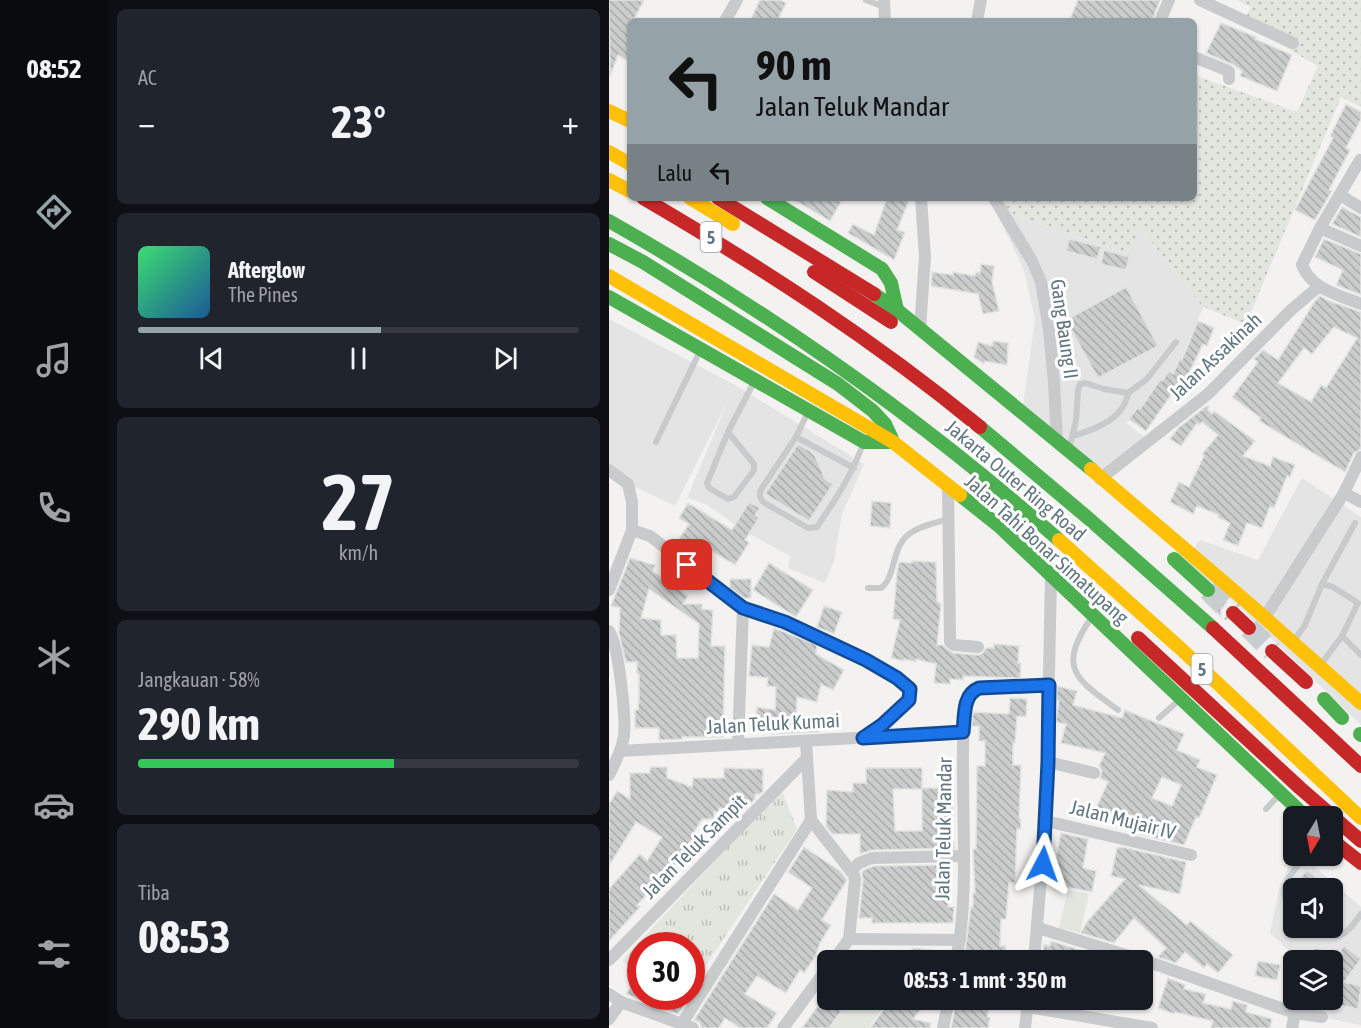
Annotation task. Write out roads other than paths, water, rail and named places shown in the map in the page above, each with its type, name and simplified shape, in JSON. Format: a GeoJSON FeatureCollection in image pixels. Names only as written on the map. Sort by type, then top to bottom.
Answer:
{"type":"FeatureCollection","features":[{"type":"Feature","properties":{"kind":"highway"},"geometry":{"type":"LineString","coordinates":[[609,111],[627,120]]}},
{"type":"Feature","properties":{"kind":"highway"},"geometry":{"type":"LineString","coordinates":[[609,138],[627,147]]}},
{"type":"Feature","properties":{"kind":"highway"},"geometry":{"type":"LineString","coordinates":[[609,152],[627,162]]}},
{"type":"Feature","properties":{"kind":"highway"},"geometry":{"type":"LineString","coordinates":[[609,180],[627,189]]}},
{"type":"Feature","properties":{"kind":"highway","name":"Jakarta Outer Ring Road"},"geometry":{"type":"LineString","coordinates":[[648,201],[777,278],[882,350],[1007,448],[1153,574],[1361,766]]}},
{"type":"Feature","properties":{"kind":"highway"},"geometry":{"type":"LineString","coordinates":[[695,201],[791,258],[904,331],[911,333],[920,329]]}},
{"type":"Feature","properties":{"kind":"highway"},"geometry":{"type":"LineString","coordinates":[[723,201],[864,286],[897,310],[1265,617],[1361,703]]}},
{"type":"Feature","properties":{"kind":"highway"},"geometry":{"type":"LineString","coordinates":[[772,201],[888,274],[892,282],[897,310]]}},
{"type":"Feature","properties":{"kind":"highway","name":"Jakarta Outer Ring Road"},"geometry":{"type":"LineString","coordinates":[[609,221],[733,295],[851,374],[934,436],[997,487],[1149,620],[1361,818]]}},
{"type":"Feature","properties":{"kind":"highway"},"geometry":{"type":"LineString","coordinates":[[609,244],[643,262],[838,384],[873,411],[885,424],[893,442],[864,442],[609,297]]}},
{"type":"Feature","properties":{"kind":"highway","name":"Jalan Tahi Bonar Simatupang"},"geometry":{"type":"LineString","coordinates":[[609,276],[893,442],[999,526],[1294,806]]}},
{"type":"Feature","properties":{"kind":"highway"},"geometry":{"type":"LineString","coordinates":[[1062,447],[1090,488],[1099,495]]}},
{"type":"Feature","properties":{"kind":"highway"},"geometry":{"type":"LineString","coordinates":[[999,526],[1012,530],[1043,549],[1092,595]]}},
{"type":"Feature","properties":{"kind":"highway"},"geometry":{"type":"LineString","coordinates":[[1167,553],[1208,590]]}},
{"type":"Feature","properties":{"kind":"highway"},"geometry":{"type":"LineString","coordinates":[[1233,613],[1249,628]]}},
{"type":"Feature","properties":{"kind":"highway"},"geometry":{"type":"LineString","coordinates":[[1127,627],[1300,788],[1361,841]]}},
{"type":"Feature","properties":{"kind":"highway"},"geometry":{"type":"LineString","coordinates":[[1272,651],[1305,682]]}},
{"type":"Feature","properties":{"kind":"highway"},"geometry":{"type":"LineString","coordinates":[[1324,699],[1342,718]]}},
{"type":"Feature","properties":{"kind":"highway"},"geometry":{"type":"LineString","coordinates":[[1343,849],[1361,863]]}},
{"type":"Feature","properties":{"kind":"street"},"geometry":{"type":"LineString","coordinates":[[727,18],[737,0]]}},
{"type":"Feature","properties":{"kind":"street"},"geometry":{"type":"LineString","coordinates":[[978,18],[981,0]]}},
{"type":"Feature","properties":{"kind":"street"},"geometry":{"type":"LineString","coordinates":[[1161,18],[1169,0]]}},
{"type":"Feature","properties":{"kind":"street"},"geometry":{"type":"LineString","coordinates":[[1200,0],[1293,43]]}},
{"type":"Feature","properties":{"kind":"street"},"geometry":{"type":"LineString","coordinates":[[1197,58],[1226,70],[1229,72],[1229,79]]}},
{"type":"Feature","properties":{"kind":"street"},"geometry":{"type":"LineString","coordinates":[[1360,160],[1320,228],[1302,265],[1318,287],[1361,304]]}},
{"type":"Feature","properties":{"kind":"street"},"geometry":{"type":"LineString","coordinates":[[1340,195],[1361,208]]}},
{"type":"Feature","properties":{"kind":"street"},"geometry":{"type":"LineString","coordinates":[[920,329],[925,257],[921,201]]}},
{"type":"Feature","properties":{"kind":"street","name":"Gang Baung II"},"geometry":{"type":"LineString","coordinates":[[996,201],[1032,261],[1041,282],[1049,330],[1062,447]]}},
{"type":"Feature","properties":{"kind":"street"},"geometry":{"type":"LineString","coordinates":[[1320,228],[1361,246]]}},
{"type":"Feature","properties":{"kind":"street","name":"Jalan Assakinah"},"geometry":{"type":"LineString","coordinates":[[1100,479],[1208,394],[1291,310],[1318,287]]}},
{"type":"Feature","properties":{"kind":"street"},"geometry":{"type":"LineString","coordinates":[[1265,617],[1344,494],[1361,457]]}},
{"type":"Feature","properties":{"kind":"street"},"geometry":{"type":"LineString","coordinates":[[609,470],[628,484],[632,530],[609,590]]}},
{"type":"Feature","properties":{"kind":"street"},"geometry":{"type":"LineString","coordinates":[[948,486],[951,642],[954,645],[978,647]]}},
{"type":"Feature","properties":{"kind":"street"},"geometry":{"type":"LineString","coordinates":[[1344,494],[1361,502]]}},
{"type":"Feature","properties":{"kind":"street"},"geometry":{"type":"LineString","coordinates":[[632,530],[649,536],[743,608],[785,622],[847,651],[897,678],[910,689],[909,700],[882,725],[863,738]]}},
{"type":"Feature","properties":{"kind":"street"},"geometry":{"type":"LineString","coordinates":[[1035,950],[1046,821],[1048,762],[1045,685],[1051,576]]}},
{"type":"Feature","properties":{"kind":"street"},"geometry":{"type":"LineString","coordinates":[[738,744],[743,608]]}},
{"type":"Feature","properties":{"kind":"street"},"geometry":{"type":"LineString","coordinates":[[609,631],[616,648],[624,735],[620,751],[609,775]]}},
{"type":"Feature","properties":{"kind":"street","name":"Jalan Teluk Mandar"},"geometry":{"type":"LineString","coordinates":[[958,950],[963,856],[963,732],[968,695],[979,688],[1045,685]]}},
{"type":"Feature","properties":{"kind":"street","name":"Jalan Teluk Kumai"},"geometry":{"type":"LineString","coordinates":[[620,751],[963,732]]}},
{"type":"Feature","properties":{"kind":"street"},"geometry":{"type":"LineString","coordinates":[[806,741],[811,820],[851,871],[855,880],[849,939],[841,950]]}},
{"type":"Feature","properties":{"kind":"street","name":"Jalan Teluk Sampit"},"geometry":{"type":"LineString","coordinates":[[609,960],[807,758]]}},
{"type":"Feature","properties":{"kind":"street"},"geometry":{"type":"LineString","coordinates":[[1048,762],[1094,773]]}},
{"type":"Feature","properties":{"kind":"street"},"geometry":{"type":"LineString","coordinates":[[609,994],[621,1002],[687,1027],[811,820]]}},
{"type":"Feature","properties":{"kind":"street","name":"Jalan Mujair IV"},"geometry":{"type":"LineString","coordinates":[[1046,821],[1191,855]]}},
{"type":"Feature","properties":{"kind":"street"},"geometry":{"type":"LineString","coordinates":[[851,871],[859,862],[872,858],[963,856]]}},
{"type":"Feature","properties":{"kind":"street"},"geometry":{"type":"LineString","coordinates":[[1038,928],[1110,950]]}},
{"type":"Feature","properties":{"kind":"street"},"geometry":{"type":"LineString","coordinates":[[849,939],[960,940]]}},
{"type":"Feature","properties":{"kind":"street"},"geometry":{"type":"LineString","coordinates":[[1153,964],[1295,1013],[1322,1017]]}},
{"type":"Feature","properties":{"kind":"street"},"geometry":{"type":"LineString","coordinates":[[783,1028],[817,983]]}},
{"type":"Feature","properties":{"kind":"street"},"geometry":{"type":"LineString","coordinates":[[609,1019],[621,1002]]}},
{"type":"Feature","properties":{"kind":"street"},"geometry":{"type":"LineString","coordinates":[[943,1028],[947,1010]]}},
{"type":"Feature","properties":{"kind":"street"},"geometry":{"type":"LineString","coordinates":[[1025,1028],[1027,1010]]}},
{"type":"Feature","properties":{"kind":"street"},"geometry":{"type":"LineString","coordinates":[[1063,1010],[1152,1028]]}},
{"type":"Feature","properties":{"kind":"street"},"geometry":{"type":"LineString","coordinates":[[1292,1028],[1295,1013]]}},
{"type":"Feature","properties":{"kind":"lane"},"geometry":{"type":"LineString","coordinates":[[866,0],[884,4]]}},
{"type":"Feature","properties":{"kind":"lane"},"geometry":{"type":"LineString","coordinates":[[1073,436],[1077,413],[1077,390],[1080,384],[1085,383],[1104,390],[1128,393],[1147,379],[1176,342]]}},
{"type":"Feature","properties":{"kind":"lane"},"geometry":{"type":"LineString","coordinates":[[656,442],[701,350]]}},
{"type":"Feature","properties":{"kind":"lane"},"geometry":{"type":"LineString","coordinates":[[727,432],[754,464],[754,470],[734,497],[728,499],[709,488],[707,483],[727,432],[755,381]]}},
{"type":"Feature","properties":{"kind":"lane"},"geometry":{"type":"LineString","coordinates":[[1062,447],[1073,436],[1093,429],[1121,411],[1126,405],[1128,393]]}},
{"type":"Feature","properties":{"kind":"lane"},"geometry":{"type":"LineString","coordinates":[[809,412],[759,496],[763,502],[808,528],[817,527],[854,468],[864,442]]}},
{"type":"Feature","properties":{"kind":"lane"},"geometry":{"type":"LineString","coordinates":[[796,437],[854,468]]}},
{"type":"Feature","properties":{"kind":"lane"},"geometry":{"type":"LineString","coordinates":[[868,588],[881,588],[884,585],[896,552],[907,535],[948,519]]}},
{"type":"Feature","properties":{"kind":"lane"},"geometry":{"type":"LineString","coordinates":[[1293,641],[1305,625],[1322,584],[1355,523]]}},
{"type":"Feature","properties":{"kind":"lane"},"geometry":{"type":"LineString","coordinates":[[1320,666],[1342,636],[1359,600],[1322,584]]}},
{"type":"Feature","properties":{"kind":"lane"},"geometry":{"type":"LineString","coordinates":[[1093,615],[1075,648],[1072,664],[1081,682],[1118,710]]}},
{"type":"Feature","properties":{"kind":"lane"},"geometry":{"type":"LineString","coordinates":[[1342,636],[1361,655]]}},
{"type":"Feature","properties":{"kind":"lane"},"geometry":{"type":"LineString","coordinates":[[1159,718],[1180,698]]}},
{"type":"Feature","properties":{"kind":"lane"},"geometry":{"type":"LineString","coordinates":[[1266,809],[1280,793]]}},
{"type":"Feature","properties":{"kind":"lane"},"geometry":{"type":"LineString","coordinates":[[1343,935],[1361,914]]}},
{"type":"Feature","properties":{"kind":"tunnel"},"geometry":{"type":"LineString","coordinates":[[1208,590],[1233,613]]}},
{"type":"Feature","properties":{"kind":"tunnel"},"geometry":{"type":"LineString","coordinates":[[1249,628],[1272,651]]}}]}
